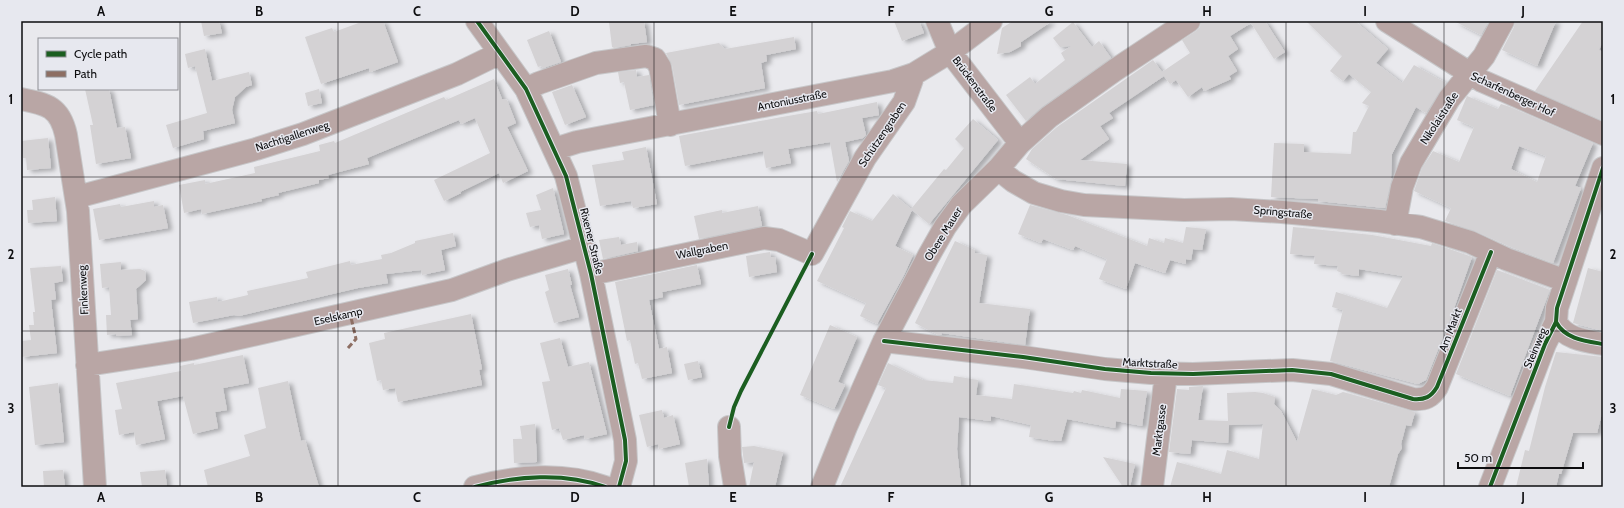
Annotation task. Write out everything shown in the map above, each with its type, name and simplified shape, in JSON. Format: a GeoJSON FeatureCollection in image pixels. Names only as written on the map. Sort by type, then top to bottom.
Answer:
{"type":"FeatureCollection","features":[{"type":"Feature","properties":{"kind":"street","name":"Rixener Straße"},"geometry":{"type":"LineString","coordinates":[[476,21],[526,89],[555,149],[566,176],[591,274],[625,440],[625,469],[619,487]]}},
{"type":"Feature","properties":{"kind":"street","name":"Brückenstraße"},"geometry":{"type":"LineString","coordinates":[[937,21],[950,52],[1020,143]]}},
{"type":"Feature","properties":{"kind":"street"},"geometry":{"type":"LineString","coordinates":[[914,74],[950,52],[991,21]]}},
{"type":"Feature","properties":{"kind":"street","name":"Obere Mauer"},"geometry":{"type":"LineString","coordinates":[[822,487],[846,427],[884,341],[944,227],[961,205],[998,169],[1020,143],[1049,117],[1115,70],[1189,21]]}},
{"type":"Feature","properties":{"kind":"street","name":"Scharfenberger Hof"},"geometry":{"type":"LineString","coordinates":[[1387,21],[1470,74],[1497,88],[1603,134]]}},
{"type":"Feature","properties":{"kind":"street","name":"Nikolaistraße"},"geometry":{"type":"LineString","coordinates":[[1395,224],[1402,187],[1407,172],[1428,133],[1450,99],[1484,56],[1502,21]]}},
{"type":"Feature","properties":{"kind":"street","name":"Nachtigallenweg"},"geometry":{"type":"LineString","coordinates":[[77,197],[256,149],[303,134],[428,85],[500,53]]}},
{"type":"Feature","properties":{"kind":"street"},"geometry":{"type":"LineString","coordinates":[[526,89],[596,63],[646,56],[655,59],[660,67],[670,124]]}},
{"type":"Feature","properties":{"kind":"street","name":"Antoniusstraße"},"geometry":{"type":"LineString","coordinates":[[555,149],[577,142],[886,82],[914,74]]}},
{"type":"Feature","properties":{"kind":"street","name":"Schützengraben"},"geometry":{"type":"LineString","coordinates":[[812,254],[865,158],[904,102],[914,74]]}},
{"type":"Feature","properties":{"kind":"street","name":"Finkenweg"},"geometry":{"type":"LineString","coordinates":[[21,99],[42,104],[51,108],[60,115],[64,122],[77,197],[95,487]]}},
{"type":"Feature","properties":{"kind":"street","name":"Steinweg"},"geometry":{"type":"LineString","coordinates":[[1490,487],[1545,344],[1556,322],[1557,308],[1603,168]]}},
{"type":"Feature","properties":{"kind":"street","name":"Springstraße"},"geometry":{"type":"LineString","coordinates":[[998,169],[1013,182],[1034,193],[1061,201],[1084,205],[1184,210],[1244,209],[1289,212],[1421,228],[1454,236],[1566,281]]}},
{"type":"Feature","properties":{"kind":"street","name":"Wallgraben"},"geometry":{"type":"LineString","coordinates":[[591,274],[764,238],[779,240],[812,254]]}},
{"type":"Feature","properties":{"kind":"street","name":"Eselskamp"},"geometry":{"type":"LineString","coordinates":[[87,366],[191,349],[452,290],[507,270],[584,247]]}},
{"type":"Feature","properties":{"kind":"street","name":"Am Markt"},"geometry":{"type":"LineString","coordinates":[[1412,399],[1424,399],[1433,393],[1437,386],[1491,252]]}},
{"type":"Feature","properties":{"kind":"street"},"geometry":{"type":"LineString","coordinates":[[1556,322],[1569,336],[1587,342],[1603,344]]}},
{"type":"Feature","properties":{"kind":"street","name":"Marktstraße"},"geometry":{"type":"LineString","coordinates":[[884,341],[1015,356],[1105,369],[1166,374],[1308,370],[1330,374],[1412,399]]}},
{"type":"Feature","properties":{"kind":"street","name":"Marktgasse"},"geometry":{"type":"LineString","coordinates":[[1152,487],[1166,374]]}},
{"type":"Feature","properties":{"kind":"street"},"geometry":{"type":"LineString","coordinates":[[729,427],[730,456],[734,487]]}},
{"type":"Feature","properties":{"kind":"street"},"geometry":{"type":"LineString","coordinates":[[475,487],[518,479],[556,478],[580,479],[605,487]]}},
{"type":"Feature","properties":{"kind":"building"},"geometry":{"type":"Polygon","coordinates":[[[201,21],[219,21],[222,33],[204,36],[201,21]]]}},
{"type":"Feature","properties":{"kind":"building"},"geometry":{"type":"Polygon","coordinates":[[[364,21],[383,21],[398,62],[370,72],[369,68],[321,84],[305,37],[332,28],[334,32],[364,21]]]}},
{"type":"Feature","properties":{"kind":"building"},"geometry":{"type":"Polygon","coordinates":[[[644,21],[647,42],[614,48],[612,47],[609,22],[644,21]]]}},
{"type":"Feature","properties":{"kind":"building"},"geometry":{"type":"Polygon","coordinates":[[[894,21],[919,21],[924,33],[902,41],[894,21]]]}},
{"type":"Feature","properties":{"kind":"building"},"geometry":{"type":"Polygon","coordinates":[[[1013,21],[1052,21],[1021,42],[1021,46],[1010,52],[997,54],[1002,28],[1013,21]]]}},
{"type":"Feature","properties":{"kind":"building"},"geometry":{"type":"Polygon","coordinates":[[[1201,21],[1265,21],[1285,52],[1274,59],[1251,23],[1230,36],[1238,49],[1228,56],[1237,71],[1229,76],[1231,79],[1204,91],[1202,87],[1188,97],[1176,80],[1170,84],[1164,76],[1109,113],[1113,118],[1100,126],[1109,139],[1080,160],[1127,164],[1125,186],[1056,179],[1026,159],[1032,149],[1057,127],[1153,60],[1162,72],[1190,53],[1182,40],[1200,27],[1201,21]]]}},
{"type":"Feature","properties":{"kind":"building"},"geometry":{"type":"Polygon","coordinates":[[[1306,21],[1355,21],[1388,49],[1376,63],[1402,83],[1414,65],[1446,83],[1426,113],[1416,107],[1392,154],[1392,178],[1385,208],[1318,201],[1318,199],[1271,197],[1274,143],[1304,144],[1304,152],[1351,154],[1353,132],[1356,132],[1369,106],[1362,103],[1371,92],[1349,74],[1343,81],[1330,71],[1342,56],[1306,21]]]}},
{"type":"Feature","properties":{"kind":"building"},"geometry":{"type":"Polygon","coordinates":[[[1454,21],[1489,21],[1481,35],[1454,21]]]}},
{"type":"Feature","properties":{"kind":"building"},"geometry":{"type":"Polygon","coordinates":[[[1515,21],[1556,21],[1537,66],[1502,50],[1514,27],[1515,21]]]}},
{"type":"Feature","properties":{"kind":"building"},"geometry":{"type":"Polygon","coordinates":[[[1583,21],[1603,21],[1603,41],[1599,50],[1603,52],[1602,120],[1535,91],[1583,21]]]}},
{"type":"Feature","properties":{"kind":"building"},"geometry":{"type":"Polygon","coordinates":[[[1073,22],[1092,47],[1099,41],[1111,58],[1042,107],[1026,121],[1006,95],[1030,77],[1035,84],[1065,60],[1061,53],[1071,46],[1060,47],[1053,38],[1073,22]]]}},
{"type":"Feature","properties":{"kind":"building"},"geometry":{"type":"Polygon","coordinates":[[[549,31],[561,62],[543,68],[541,66],[538,67],[527,40],[549,31]]]}},
{"type":"Feature","properties":{"kind":"building"},"geometry":{"type":"Polygon","coordinates":[[[794,37],[796,49],[766,55],[767,61],[761,63],[765,88],[679,105],[672,65],[666,53],[719,43],[725,49],[794,37]]]}},
{"type":"Feature","properties":{"kind":"building"},"geometry":{"type":"Polygon","coordinates":[[[205,49],[212,81],[249,72],[252,85],[246,87],[235,97],[232,110],[235,123],[203,131],[204,139],[173,148],[166,125],[207,113],[195,66],[188,68],[185,54],[205,49]]]}},
{"type":"Feature","properties":{"kind":"building"},"geometry":{"type":"Polygon","coordinates":[[[636,70],[637,77],[649,75],[654,105],[630,110],[624,82],[620,83],[618,72],[636,70]]]}},
{"type":"Feature","properties":{"kind":"building"},"geometry":{"type":"Polygon","coordinates":[[[494,79],[502,99],[507,100],[516,123],[507,127],[528,171],[503,183],[499,173],[444,201],[434,180],[490,153],[475,118],[461,124],[459,120],[367,158],[369,164],[328,175],[329,178],[319,180],[319,183],[278,193],[279,195],[261,199],[262,201],[202,214],[201,209],[184,213],[179,185],[205,180],[205,184],[255,173],[254,167],[320,151],[319,145],[334,141],[335,143],[444,97],[446,100],[494,79]]]}},
{"type":"Feature","properties":{"kind":"building"},"geometry":{"type":"Polygon","coordinates":[[[572,85],[586,117],[565,125],[552,92],[572,85]]]}},
{"type":"Feature","properties":{"kind":"building"},"geometry":{"type":"Polygon","coordinates":[[[319,89],[322,103],[308,106],[305,93],[319,89]]]}},
{"type":"Feature","properties":{"kind":"building"},"geometry":{"type":"Polygon","coordinates":[[[85,90],[109,90],[117,128],[125,127],[131,158],[96,164],[90,125],[93,125],[85,90]]]}},
{"type":"Feature","properties":{"kind":"building"},"geometry":{"type":"Polygon","coordinates":[[[1467,96],[1498,109],[1501,104],[1510,107],[1593,143],[1575,186],[1581,188],[1553,263],[1475,231],[1445,221],[1451,208],[1414,191],[1422,168],[1433,151],[1459,162],[1474,127],[1457,120],[1467,96]],[[1519,146],[1511,169],[1537,182],[1546,156],[1519,146]]]}},
{"type":"Feature","properties":{"kind":"building"},"geometry":{"type":"Polygon","coordinates":[[[877,102],[879,115],[862,118],[866,135],[863,138],[845,142],[849,161],[837,182],[830,142],[788,149],[791,163],[766,168],[763,151],[685,166],[679,136],[817,111],[818,114],[877,102]]]}},
{"type":"Feature","properties":{"kind":"building"},"geometry":{"type":"Polygon","coordinates":[[[973,119],[998,140],[929,224],[911,209],[944,169],[946,170],[964,148],[955,139],[973,119]]]}},
{"type":"Feature","properties":{"kind":"building"},"geometry":{"type":"Polygon","coordinates":[[[48,138],[51,168],[27,170],[26,158],[23,158],[21,141],[48,138]]]}},
{"type":"Feature","properties":{"kind":"building"},"geometry":{"type":"Polygon","coordinates":[[[646,147],[657,204],[633,208],[631,201],[600,206],[592,165],[624,160],[622,152],[646,147]]]}},
{"type":"Feature","properties":{"kind":"building"},"geometry":{"type":"Polygon","coordinates":[[[553,188],[564,234],[542,239],[539,225],[530,227],[526,213],[541,210],[536,195],[553,188]]]}},
{"type":"Feature","properties":{"kind":"building"},"geometry":{"type":"Polygon","coordinates":[[[893,194],[912,210],[895,246],[913,255],[904,275],[877,324],[860,316],[866,303],[817,281],[844,228],[842,227],[850,211],[872,221],[893,194]]]}},
{"type":"Feature","properties":{"kind":"building"},"geometry":{"type":"Polygon","coordinates":[[[55,197],[57,221],[28,223],[27,210],[33,210],[32,200],[55,197]]]}},
{"type":"Feature","properties":{"kind":"building"},"geometry":{"type":"Polygon","coordinates":[[[154,201],[154,207],[163,205],[168,228],[99,240],[93,209],[120,204],[121,207],[154,201]]]}},
{"type":"Feature","properties":{"kind":"building"},"geometry":{"type":"Polygon","coordinates":[[[1030,205],[1067,215],[1147,246],[1149,238],[1164,243],[1165,238],[1183,243],[1186,227],[1206,229],[1202,250],[1193,249],[1191,260],[1186,259],[1186,264],[1170,260],[1165,273],[1135,263],[1126,289],[1099,279],[1107,259],[1075,246],[1073,250],[1043,239],[1041,243],[1018,234],[1030,205]]]}},
{"type":"Feature","properties":{"kind":"building"},"geometry":{"type":"Polygon","coordinates":[[[758,206],[762,226],[699,239],[694,216],[722,210],[722,213],[758,206]]]}},
{"type":"Feature","properties":{"kind":"building"},"geometry":{"type":"Polygon","coordinates":[[[1293,227],[1372,235],[1431,246],[1432,243],[1472,257],[1451,317],[1426,380],[1418,384],[1330,361],[1343,310],[1332,307],[1336,292],[1387,308],[1403,276],[1359,269],[1359,276],[1342,274],[1337,271],[1338,266],[1314,264],[1315,256],[1290,254],[1293,227]]]}},
{"type":"Feature","properties":{"kind":"building"},"geometry":{"type":"Polygon","coordinates":[[[453,233],[456,246],[441,250],[445,270],[422,275],[421,270],[386,274],[388,283],[358,288],[239,316],[234,315],[193,323],[189,302],[217,297],[218,302],[248,295],[247,291],[308,278],[306,272],[350,261],[351,265],[382,259],[381,255],[391,253],[415,243],[415,241],[453,233]]]}},
{"type":"Feature","properties":{"kind":"building"},"geometry":{"type":"Polygon","coordinates":[[[619,237],[621,245],[637,242],[638,251],[603,259],[599,240],[619,237]]]}},
{"type":"Feature","properties":{"kind":"building"},"geometry":{"type":"Polygon","coordinates":[[[955,241],[975,250],[975,253],[987,255],[979,303],[1030,309],[1025,345],[942,333],[941,335],[938,335],[915,323],[955,241]]]}},
{"type":"Feature","properties":{"kind":"building"},"geometry":{"type":"Polygon","coordinates":[[[770,252],[771,257],[775,257],[777,272],[749,277],[746,256],[770,252]]]}},
{"type":"Feature","properties":{"kind":"building"},"geometry":{"type":"Polygon","coordinates":[[[121,262],[121,270],[140,269],[145,271],[146,280],[136,289],[138,319],[130,320],[132,335],[107,335],[106,315],[111,315],[109,287],[102,288],[100,264],[121,262]]]}},
{"type":"Feature","properties":{"kind":"building"},"geometry":{"type":"Polygon","coordinates":[[[697,265],[701,284],[662,292],[663,297],[649,300],[659,349],[667,347],[672,373],[642,379],[638,363],[635,364],[630,340],[627,341],[615,282],[697,265]]]}},
{"type":"Feature","properties":{"kind":"building"},"geometry":{"type":"Polygon","coordinates":[[[61,266],[63,281],[54,283],[56,299],[51,300],[57,353],[21,357],[21,341],[31,340],[29,325],[34,325],[33,312],[35,312],[30,268],[61,266]]]}},
{"type":"Feature","properties":{"kind":"building"},"geometry":{"type":"Polygon","coordinates":[[[1588,268],[1603,272],[1603,331],[1573,323],[1588,268]]]}},
{"type":"Feature","properties":{"kind":"building"},"geometry":{"type":"Polygon","coordinates":[[[568,269],[572,285],[570,285],[579,317],[554,323],[545,292],[549,290],[545,275],[568,269]]]}},
{"type":"Feature","properties":{"kind":"building"},"geometry":{"type":"Polygon","coordinates":[[[1497,270],[1550,290],[1510,396],[1456,374],[1497,270]]]}},
{"type":"Feature","properties":{"kind":"building"},"geometry":{"type":"Polygon","coordinates":[[[471,314],[482,369],[479,370],[482,385],[398,402],[395,388],[383,390],[381,380],[377,381],[369,343],[385,339],[384,333],[471,314]]]}},
{"type":"Feature","properties":{"kind":"building"},"geometry":{"type":"Polygon","coordinates":[[[830,325],[857,337],[838,382],[845,385],[834,409],[800,395],[830,325]]]}},
{"type":"Feature","properties":{"kind":"building"},"geometry":{"type":"Polygon","coordinates":[[[560,338],[568,367],[589,362],[607,434],[585,439],[584,435],[563,440],[559,428],[552,430],[542,382],[550,381],[540,343],[560,338]]]}},
{"type":"Feature","properties":{"kind":"building"},"geometry":{"type":"Polygon","coordinates":[[[1556,352],[1603,357],[1603,409],[1597,433],[1573,433],[1556,487],[1516,487],[1525,450],[1529,451],[1545,387],[1556,352]]]}},
{"type":"Feature","properties":{"kind":"building"},"geometry":{"type":"Polygon","coordinates":[[[243,355],[249,383],[223,388],[227,410],[215,412],[218,428],[193,434],[183,396],[157,401],[165,439],[136,445],[134,432],[119,435],[115,410],[122,409],[116,383],[181,371],[180,366],[194,363],[194,365],[243,355]]]}},
{"type":"Feature","properties":{"kind":"building"},"geometry":{"type":"Polygon","coordinates":[[[698,361],[702,377],[688,380],[684,364],[698,361]]]}},
{"type":"Feature","properties":{"kind":"building"},"geometry":{"type":"Polygon","coordinates":[[[888,363],[923,380],[953,383],[954,376],[978,380],[976,395],[1012,399],[1014,384],[1073,393],[1074,391],[1081,393],[1082,390],[1120,398],[1121,389],[1147,391],[1142,426],[1116,421],[1115,428],[1067,419],[1061,441],[1054,441],[1029,437],[1031,425],[991,416],[991,421],[959,417],[957,449],[961,487],[840,487],[886,388],[878,385],[888,363]]]}},
{"type":"Feature","properties":{"kind":"building"},"geometry":{"type":"Polygon","coordinates":[[[288,381],[301,441],[305,440],[319,487],[208,487],[204,470],[250,456],[244,435],[266,428],[258,388],[288,381]]]}},
{"type":"Feature","properties":{"kind":"building"},"geometry":{"type":"Polygon","coordinates":[[[58,383],[64,442],[35,445],[29,387],[58,383]]]}},
{"type":"Feature","properties":{"kind":"building"},"geometry":{"type":"Polygon","coordinates":[[[1203,386],[1198,420],[1228,421],[1227,393],[1263,393],[1275,397],[1274,404],[1281,411],[1297,442],[1312,389],[1336,395],[1343,392],[1415,412],[1411,426],[1406,425],[1401,444],[1402,448],[1398,454],[1389,487],[1170,487],[1177,462],[1221,474],[1227,450],[1259,459],[1263,424],[1229,425],[1228,443],[1192,440],[1190,454],[1169,452],[1177,389],[1189,390],[1189,387],[1203,386]]]}},
{"type":"Feature","properties":{"kind":"building"},"geometry":{"type":"Polygon","coordinates":[[[662,410],[664,418],[673,415],[680,444],[659,449],[658,444],[647,447],[639,415],[662,410]]]}},
{"type":"Feature","properties":{"kind":"building"},"geometry":{"type":"Polygon","coordinates":[[[535,424],[537,462],[514,463],[513,439],[522,439],[520,426],[535,424]]]}},
{"type":"Feature","properties":{"kind":"building"},"geometry":{"type":"Polygon","coordinates":[[[754,446],[783,452],[775,487],[749,487],[754,462],[744,463],[742,447],[754,446]]]}},
{"type":"Feature","properties":{"kind":"building"},"geometry":{"type":"Polygon","coordinates":[[[1103,457],[1135,464],[1130,487],[1123,487],[1103,457]]]}},
{"type":"Feature","properties":{"kind":"building"},"geometry":{"type":"Polygon","coordinates":[[[707,459],[709,487],[689,487],[685,463],[707,459]]]}},
{"type":"Feature","properties":{"kind":"building"},"geometry":{"type":"Polygon","coordinates":[[[63,470],[65,487],[44,487],[43,471],[63,470]]]}},
{"type":"Feature","properties":{"kind":"building"},"geometry":{"type":"Polygon","coordinates":[[[165,470],[167,487],[142,487],[140,472],[165,470]]]}},
{"type":"Feature","properties":{"kind":"marked path"},"geometry":{"type":"LineString","coordinates":[[348,348],[356,339],[350,313]]}},
{"type":"Feature","properties":{"kind":"cycle path"},"geometry":{"type":"LineString","coordinates":[[477,21],[526,89],[566,176],[591,274],[625,440],[626,461],[619,487]]}},
{"type":"Feature","properties":{"kind":"cycle path"},"geometry":{"type":"LineString","coordinates":[[1490,487],[1545,344],[1556,322],[1557,308],[1603,168]]}},
{"type":"Feature","properties":{"kind":"cycle path"},"geometry":{"type":"LineString","coordinates":[[884,341],[1023,357],[1105,369],[1151,373],[1193,374],[1292,370],[1331,374],[1413,399],[1421,399],[1430,395],[1437,387],[1491,252]]}},
{"type":"Feature","properties":{"kind":"cycle path"},"geometry":{"type":"LineString","coordinates":[[729,427],[734,407],[741,391],[812,254]]}},
{"type":"Feature","properties":{"kind":"cycle path"},"geometry":{"type":"LineString","coordinates":[[1556,322],[1560,328],[1570,336],[1603,344]]}},
{"type":"Feature","properties":{"kind":"cycle path"},"geometry":{"type":"LineString","coordinates":[[475,487],[507,480],[540,477],[573,479],[605,487]]}}]}
